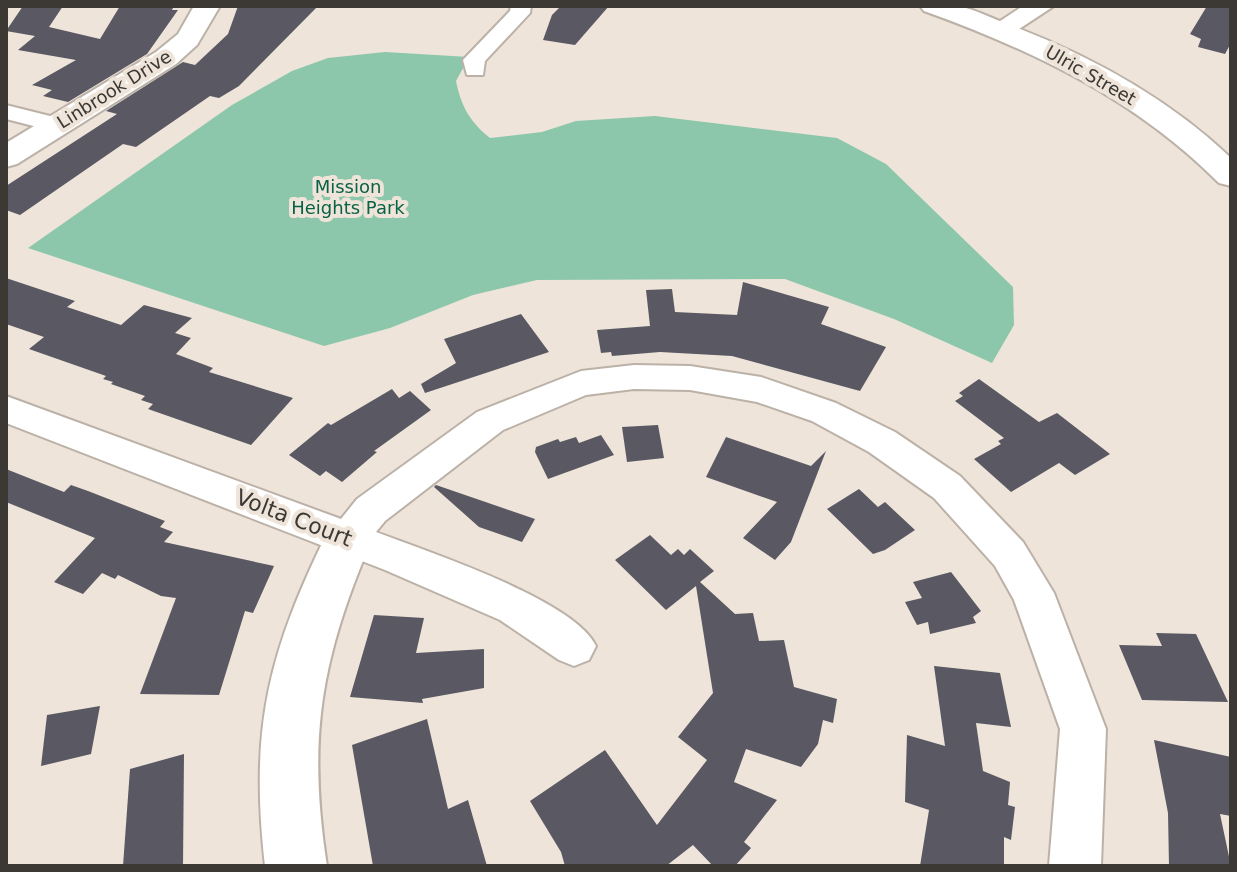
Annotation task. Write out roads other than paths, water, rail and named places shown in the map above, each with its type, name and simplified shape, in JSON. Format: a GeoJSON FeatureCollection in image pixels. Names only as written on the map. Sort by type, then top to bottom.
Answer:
{"type":"FeatureCollection","features":[{"type":"Feature","properties":{"kind":"main road","name":"Linbrook Drive"},"geometry":{"type":"LineString","coordinates":[[6,157],[166,58],[188,39],[207,6]]}},
{"type":"Feature","properties":{"kind":"main road","name":"Ulric Street"},"geometry":{"type":"LineString","coordinates":[[933,6],[1008,25],[1149,92],[1215,139],[1231,155]]}},
{"type":"Feature","properties":{"kind":"main road","name":"Ulric Street"},"geometry":{"type":"LineString","coordinates":[[974,6],[1109,83],[1175,127],[1231,176]]}},
{"type":"Feature","properties":{"kind":"main road"},"geometry":{"type":"LineString","coordinates":[[1008,25],[1041,6]]}},
{"type":"Feature","properties":{"kind":"main road"},"geometry":{"type":"LineString","coordinates":[[296,866],[287,809],[293,695],[323,593],[348,539]]}},
{"type":"Feature","properties":{"kind":"street"},"geometry":{"type":"LineString","coordinates":[[475,70],[474,60],[520,13],[521,6]]}},
{"type":"Feature","properties":{"kind":"street"},"geometry":{"type":"LineString","coordinates":[[6,112],[57,125]]}},
{"type":"Feature","properties":{"kind":"street"},"geometry":{"type":"LineString","coordinates":[[348,539],[371,510],[490,421],[581,383],[634,377],[690,378],[761,390],[824,412],[882,442],[947,487],[1009,554],[1033,593],[1083,729],[1075,866]]}},
{"type":"Feature","properties":{"kind":"street","name":"Volta Court"},"geometry":{"type":"LineString","coordinates":[[6,409],[348,539],[515,607],[574,646]]}},
{"type":"Feature","properties":{"kind":"park label","name":"Mission Heights Park"},"geometry":{"type":"Point","coordinates":[348,196]}}]}
